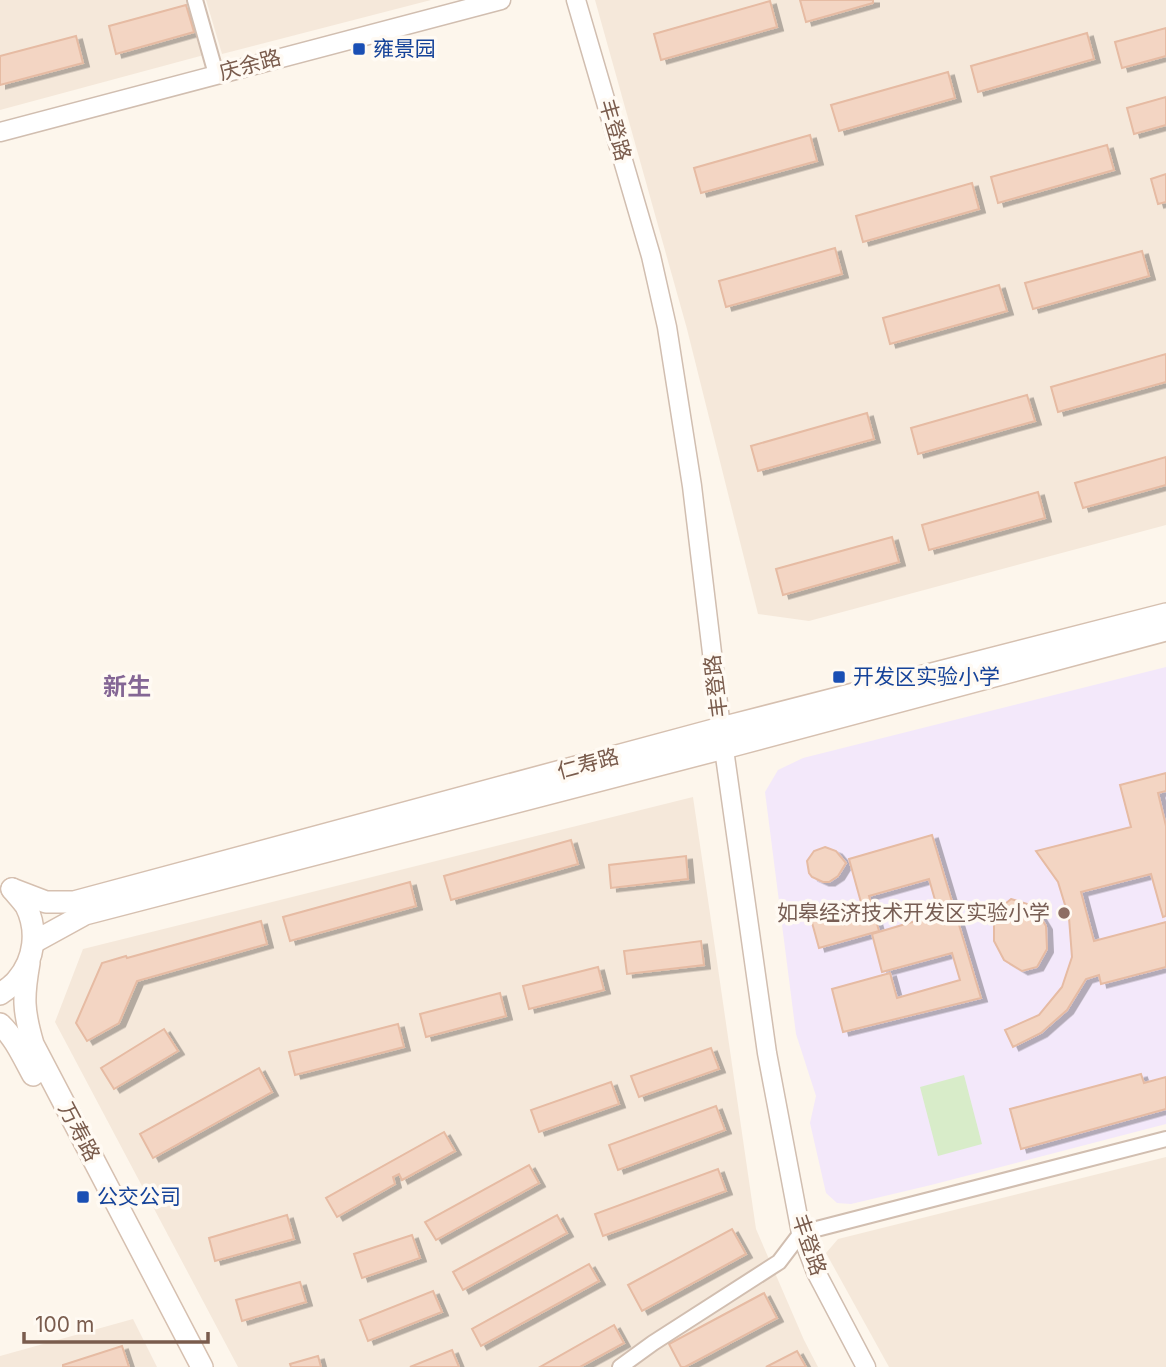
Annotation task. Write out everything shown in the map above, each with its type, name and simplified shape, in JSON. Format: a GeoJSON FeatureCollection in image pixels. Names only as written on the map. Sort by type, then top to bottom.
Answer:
{"type":"FeatureCollection","features":[{"type":"Feature","properties":{"kind":"main road","name":"仁寿路"},"geometry":{"type":"LineString","coordinates":[[31,952],[85,914],[1166,614]]}},
{"type":"Feature","properties":{"kind":"main road","name":"仁寿路"},"geometry":{"type":"LineString","coordinates":[[6,885],[46,902],[74,902],[723,738],[1166,630]]}},
{"type":"Feature","properties":{"kind":"main road"},"geometry":{"type":"LineString","coordinates":[[0,994],[17,981],[31,952],[32,922],[25,904],[6,885]]}},
{"type":"Feature","properties":{"kind":"main road","name":"万寿路"},"geometry":{"type":"LineString","coordinates":[[31,952],[24,995],[25,1018],[33,1044],[202,1367]]}},
{"type":"Feature","properties":{"kind":"main road","name":"万寿路"},"geometry":{"type":"LineString","coordinates":[[0,1024],[20,1051],[187,1367]]}},
{"type":"Feature","properties":{"kind":"street"},"geometry":{"type":"LineString","coordinates":[[195,0],[216,74]]}},
{"type":"Feature","properties":{"kind":"street","name":"庆余路"},"geometry":{"type":"LineString","coordinates":[[0,132],[501,0]]}},
{"type":"Feature","properties":{"kind":"street","name":"丰登路"},"geometry":{"type":"LineString","coordinates":[[576,0],[651,256],[667,327],[692,486],[723,738],[767,1052],[801,1233],[816,1272],[866,1367]]}},
{"type":"Feature","properties":{"kind":"street"},"geometry":{"type":"LineString","coordinates":[[620,1367],[779,1262],[801,1233],[1166,1139]]}},
{"type":"Feature","properties":{"kind":"shaded area"},"geometry":{"type":"Polygon","coordinates":[[[0,0],[189,0],[204,55],[0,110],[0,0]]]}},
{"type":"Feature","properties":{"kind":"shaded area"},"geometry":{"type":"Polygon","coordinates":[[[206,0],[431,0],[222,54],[206,0]]]}},
{"type":"Feature","properties":{"kind":"shaded area"},"geometry":{"type":"Polygon","coordinates":[[[595,0],[1166,0],[1166,525],[809,621],[758,614],[687,329],[595,0]]]}},
{"type":"Feature","properties":{"kind":"shaded area","name":"如皋经济技术开发区实验小学"},"geometry":{"type":"Polygon","coordinates":[[[1166,667],[1166,1124],[931,1185],[851,1204],[837,1203],[826,1193],[810,1123],[816,1096],[796,1034],[765,792],[778,770],[803,758],[1166,667]]]}},
{"type":"Feature","properties":{"kind":"shaded area"},"geometry":{"type":"Polygon","coordinates":[[[693,797],[756,1229],[818,1367],[238,1367],[55,1022],[83,949],[693,797]]]}},
{"type":"Feature","properties":{"kind":"shaded area"},"geometry":{"type":"Polygon","coordinates":[[[1166,1157],[1166,1367],[889,1367],[826,1253],[838,1239],[1166,1157]]]}},
{"type":"Feature","properties":{"kind":"shaded area"},"geometry":{"type":"Polygon","coordinates":[[[133,1319],[157,1367],[0,1367],[0,1356],[133,1319]]]}},
{"type":"Feature","properties":{"kind":"green space"},"geometry":{"type":"Polygon","coordinates":[[[964,1075],[982,1144],[938,1156],[920,1087],[964,1075]]]}},
{"type":"Feature","properties":{"kind":"building"},"geometry":{"type":"Polygon","coordinates":[[[800,0],[873,0],[873,3],[806,22],[800,0]]]}},
{"type":"Feature","properties":{"kind":"building"},"geometry":{"type":"Polygon","coordinates":[[[770,1],[777,27],[661,60],[654,34],[770,1]]]}},
{"type":"Feature","properties":{"kind":"building"},"geometry":{"type":"Polygon","coordinates":[[[186,5],[194,32],[116,54],[109,26],[186,5]]]}},
{"type":"Feature","properties":{"kind":"building"},"geometry":{"type":"Polygon","coordinates":[[[1166,28],[1166,56],[1122,68],[1115,42],[1166,28]]]}},
{"type":"Feature","properties":{"kind":"building"},"geometry":{"type":"Polygon","coordinates":[[[1087,33],[1094,59],[978,92],[971,66],[1087,33]]]}},
{"type":"Feature","properties":{"kind":"building"},"geometry":{"type":"Polygon","coordinates":[[[76,36],[83,63],[0,85],[0,56],[76,36]]]}},
{"type":"Feature","properties":{"kind":"building"},"geometry":{"type":"Polygon","coordinates":[[[948,72],[955,98],[839,131],[831,105],[948,72]]]}},
{"type":"Feature","properties":{"kind":"building"},"geometry":{"type":"Polygon","coordinates":[[[1166,97],[1166,125],[1134,134],[1127,108],[1166,97]]]}},
{"type":"Feature","properties":{"kind":"building"},"geometry":{"type":"Polygon","coordinates":[[[810,135],[817,161],[701,193],[694,168],[810,135]]]}},
{"type":"Feature","properties":{"kind":"building"},"geometry":{"type":"Polygon","coordinates":[[[1107,145],[1114,170],[998,203],[991,177],[1107,145]]]}},
{"type":"Feature","properties":{"kind":"building"},"geometry":{"type":"Polygon","coordinates":[[[1166,174],[1166,202],[1158,204],[1151,179],[1166,174]]]}},
{"type":"Feature","properties":{"kind":"building"},"geometry":{"type":"Polygon","coordinates":[[[972,183],[979,209],[863,242],[856,216],[972,183]]]}},
{"type":"Feature","properties":{"kind":"building"},"geometry":{"type":"Polygon","coordinates":[[[835,248],[842,274],[726,307],[719,281],[835,248]]]}},
{"type":"Feature","properties":{"kind":"building"},"geometry":{"type":"Polygon","coordinates":[[[1142,251],[1149,276],[1033,309],[1025,283],[1142,251]]]}},
{"type":"Feature","properties":{"kind":"building"},"geometry":{"type":"Polygon","coordinates":[[[999,285],[1007,311],[890,344],[883,318],[999,285]]]}},
{"type":"Feature","properties":{"kind":"building"},"geometry":{"type":"Polygon","coordinates":[[[1166,354],[1166,382],[1058,412],[1051,387],[1166,354]]]}},
{"type":"Feature","properties":{"kind":"building"},"geometry":{"type":"Polygon","coordinates":[[[1027,395],[1035,421],[918,454],[911,428],[1027,395]]]}},
{"type":"Feature","properties":{"kind":"building"},"geometry":{"type":"Polygon","coordinates":[[[867,413],[874,439],[758,471],[751,446],[867,413]]]}},
{"type":"Feature","properties":{"kind":"building"},"geometry":{"type":"Polygon","coordinates":[[[1166,457],[1166,485],[1083,508],[1075,483],[1166,457]]]}},
{"type":"Feature","properties":{"kind":"building"},"geometry":{"type":"Polygon","coordinates":[[[1038,492],[1045,518],[929,550],[922,525],[1038,492]]]}},
{"type":"Feature","properties":{"kind":"building"},"geometry":{"type":"Polygon","coordinates":[[[892,537],[899,562],[783,595],[776,569],[892,537]]]}},
{"type":"Feature","properties":{"kind":"building"},"geometry":{"type":"Polygon","coordinates":[[[1166,773],[1166,791],[1158,793],[1166,826],[1166,916],[1163,917],[1151,874],[1081,892],[1094,941],[1166,922],[1166,967],[1101,984],[1099,975],[1086,979],[1067,1010],[1041,1033],[1013,1047],[1005,1030],[1039,1015],[1062,987],[1072,957],[1069,918],[1058,882],[1036,851],[1131,827],[1120,785],[1166,773]]]}},
{"type":"Feature","properties":{"kind":"building"},"geometry":{"type":"Polygon","coordinates":[[[932,835],[981,998],[843,1032],[832,989],[890,973],[897,998],[960,980],[952,953],[882,972],[872,934],[939,914],[929,879],[869,896],[879,931],[819,948],[811,919],[862,906],[849,859],[932,835]]]}},
{"type":"Feature","properties":{"kind":"building"},"geometry":{"type":"Polygon","coordinates":[[[571,840],[578,864],[451,900],[444,876],[571,840]]]}},
{"type":"Feature","properties":{"kind":"building"},"geometry":{"type":"Polygon","coordinates":[[[825,847],[836,851],[846,863],[838,876],[829,882],[812,877],[807,861],[814,851],[825,847]]]}},
{"type":"Feature","properties":{"kind":"building"},"geometry":{"type":"Polygon","coordinates":[[[686,856],[688,879],[611,888],[609,865],[686,856]]]}},
{"type":"Feature","properties":{"kind":"building"},"geometry":{"type":"Polygon","coordinates":[[[410,882],[416,906],[290,941],[283,917],[410,882]]]}},
{"type":"Feature","properties":{"kind":"building"},"geometry":{"type":"Polygon","coordinates":[[[1011,899],[1034,906],[1046,926],[1047,949],[1037,967],[1022,971],[1004,960],[994,941],[994,913],[1011,899]]]}},
{"type":"Feature","properties":{"kind":"building"},"geometry":{"type":"Polygon","coordinates":[[[261,921],[267,944],[137,981],[119,1023],[87,1041],[76,1023],[102,963],[261,921]]]}},
{"type":"Feature","properties":{"kind":"building"},"geometry":{"type":"Polygon","coordinates":[[[701,941],[704,965],[627,974],[624,951],[701,941]]]}},
{"type":"Feature","properties":{"kind":"building"},"geometry":{"type":"Polygon","coordinates":[[[598,967],[604,990],[529,1009],[523,986],[598,967]]]}},
{"type":"Feature","properties":{"kind":"building"},"geometry":{"type":"Polygon","coordinates":[[[500,993],[506,1016],[426,1037],[420,1014],[500,993]]]}},
{"type":"Feature","properties":{"kind":"building"},"geometry":{"type":"Polygon","coordinates":[[[398,1024],[404,1047],[295,1075],[289,1052],[398,1024]]]}},
{"type":"Feature","properties":{"kind":"building"},"geometry":{"type":"Polygon","coordinates":[[[164,1029],[178,1051],[114,1089],[101,1068],[164,1029]]]}},
{"type":"Feature","properties":{"kind":"building"},"geometry":{"type":"Polygon","coordinates":[[[711,1048],[719,1069],[639,1097],[631,1076],[711,1048]]]}},
{"type":"Feature","properties":{"kind":"building"},"geometry":{"type":"Polygon","coordinates":[[[259,1068],[272,1092],[153,1158],[140,1134],[259,1068]]]}},
{"type":"Feature","properties":{"kind":"building"},"geometry":{"type":"Polygon","coordinates":[[[1141,1074],[1144,1083],[1166,1077],[1166,1109],[1021,1149],[1010,1109],[1141,1074]]]}},
{"type":"Feature","properties":{"kind":"building"},"geometry":{"type":"Polygon","coordinates":[[[611,1082],[619,1104],[539,1132],[531,1110],[611,1082]]]}},
{"type":"Feature","properties":{"kind":"building"},"geometry":{"type":"Polygon","coordinates":[[[716,1106],[725,1130],[618,1170],[609,1145],[716,1106]]]}},
{"type":"Feature","properties":{"kind":"building"},"geometry":{"type":"Polygon","coordinates":[[[444,1132],[455,1151],[402,1180],[399,1174],[393,1177],[395,1184],[337,1217],[326,1198],[444,1132]]]}},
{"type":"Feature","properties":{"kind":"building"},"geometry":{"type":"Polygon","coordinates":[[[529,1165],[539,1183],[436,1240],[425,1222],[529,1165]]]}},
{"type":"Feature","properties":{"kind":"building"},"geometry":{"type":"Polygon","coordinates":[[[718,1169],[726,1191],[603,1236],[595,1214],[718,1169]]]}},
{"type":"Feature","properties":{"kind":"building"},"geometry":{"type":"Polygon","coordinates":[[[287,1215],[294,1239],[215,1261],[209,1238],[287,1215]]]}},
{"type":"Feature","properties":{"kind":"building"},"geometry":{"type":"Polygon","coordinates":[[[557,1215],[567,1233],[463,1290],[453,1272],[557,1215]]]}},
{"type":"Feature","properties":{"kind":"building"},"geometry":{"type":"Polygon","coordinates":[[[732,1229],[746,1254],[642,1311],[628,1285],[732,1229]]]}},
{"type":"Feature","properties":{"kind":"building"},"geometry":{"type":"Polygon","coordinates":[[[412,1235],[420,1258],[362,1278],[354,1254],[412,1235]]]}},
{"type":"Feature","properties":{"kind":"building"},"geometry":{"type":"Polygon","coordinates":[[[589,1264],[599,1281],[481,1346],[472,1329],[589,1264]]]}},
{"type":"Feature","properties":{"kind":"building"},"geometry":{"type":"Polygon","coordinates":[[[300,1282],[306,1302],[242,1321],[236,1300],[300,1282]]]}},
{"type":"Feature","properties":{"kind":"building"},"geometry":{"type":"Polygon","coordinates":[[[433,1291],[442,1312],[368,1341],[360,1320],[433,1291]]]}},
{"type":"Feature","properties":{"kind":"building"},"geometry":{"type":"Polygon","coordinates":[[[764,1293],[777,1318],[681,1367],[669,1344],[764,1293]]]}},
{"type":"Feature","properties":{"kind":"building"},"geometry":{"type":"Polygon","coordinates":[[[614,1325],[624,1343],[580,1367],[540,1367],[614,1325]]]}},
{"type":"Feature","properties":{"kind":"building"},"geometry":{"type":"Polygon","coordinates":[[[122,1346],[129,1367],[63,1367],[63,1365],[122,1346]]]}},
{"type":"Feature","properties":{"kind":"building"},"geometry":{"type":"Polygon","coordinates":[[[452,1350],[459,1367],[410,1367],[452,1350]]]}},
{"type":"Feature","properties":{"kind":"building"},"geometry":{"type":"Polygon","coordinates":[[[797,1351],[806,1367],[766,1367],[797,1351]]]}},
{"type":"Feature","properties":{"kind":"building"},"geometry":{"type":"Polygon","coordinates":[[[318,1356],[321,1367],[291,1367],[290,1364],[318,1356]]]}},
{"type":"Feature","properties":{"kind":"place","name":"雍景园"},"geometry":{"type":"Point","coordinates":[359,49]}},
{"type":"Feature","properties":{"kind":"place","name":"开发区实验小学"},"geometry":{"type":"Point","coordinates":[839,677]}},
{"type":"Feature","properties":{"kind":"place","name":"如皋经济技术开发区实验小学"},"geometry":{"type":"Point","coordinates":[1064,913]}},
{"type":"Feature","properties":{"kind":"place","name":"公交公司"},"geometry":{"type":"Point","coordinates":[83,1197]}},
{"type":"Feature","properties":{"kind":"district","name":"新生"},"geometry":{"type":"Point","coordinates":[127,687]}}]}
